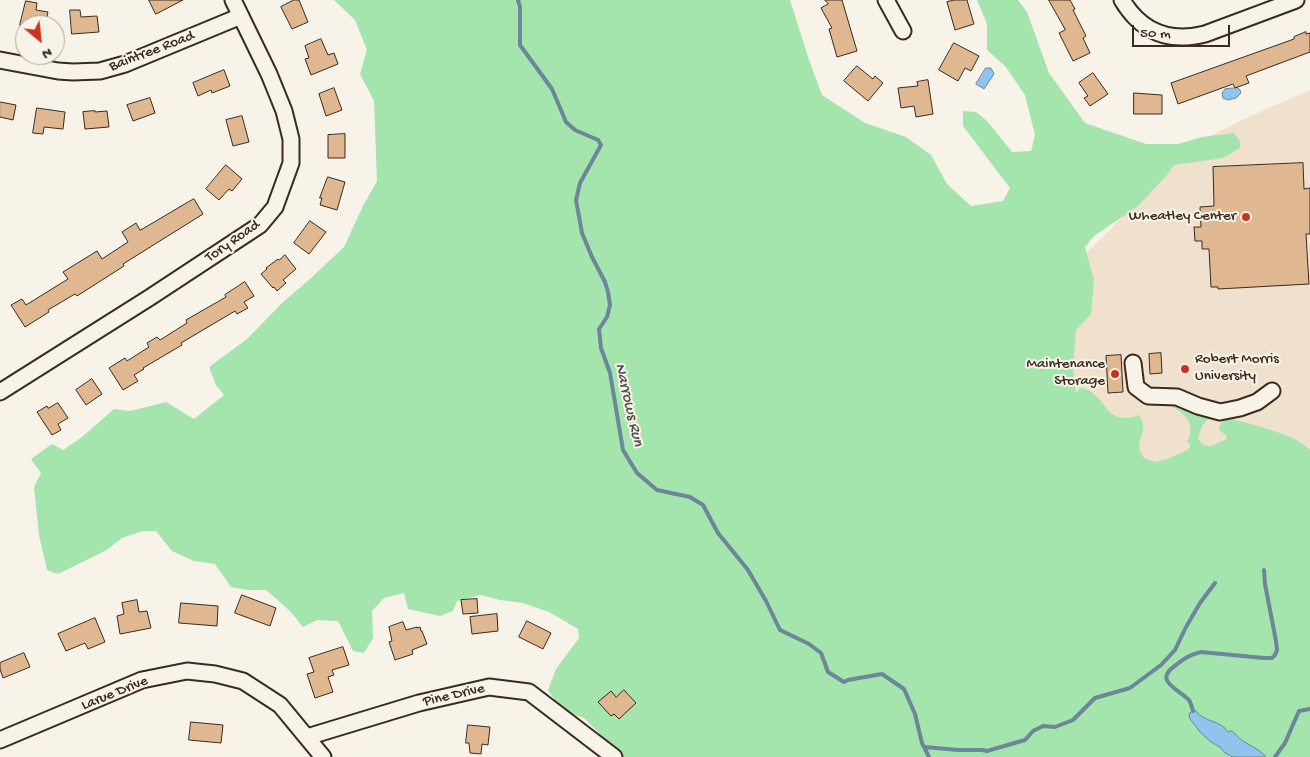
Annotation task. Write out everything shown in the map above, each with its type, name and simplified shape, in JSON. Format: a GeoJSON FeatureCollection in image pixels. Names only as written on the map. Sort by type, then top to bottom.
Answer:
{"type":"FeatureCollection","features":[{"type":"Feature","properties":{"kind":"street","name":"Tory Road"},"geometry":{"type":"LineString","coordinates":[[0,392],[260,225],[275,207],[291,163],[291,139],[284,111],[269,74],[233,0]]}},
{"type":"Feature","properties":{"kind":"street"},"geometry":{"type":"LineString","coordinates":[[886,0],[903,31]]}},
{"type":"Feature","properties":{"kind":"street"},"geometry":{"type":"LineString","coordinates":[[1122,0],[1128,10],[1155,32],[1180,38],[1205,34],[1296,0]]}},
{"type":"Feature","properties":{"kind":"street","name":"Baintree Road"},"geometry":{"type":"LineString","coordinates":[[0,60],[58,71],[100,71],[125,64],[241,16]]}},
{"type":"Feature","properties":{"kind":"street"},"geometry":{"type":"LineString","coordinates":[[1133,363],[1136,387],[1148,396],[1177,397],[1198,406],[1220,412],[1257,402],[1272,391]]}},
{"type":"Feature","properties":{"kind":"street","name":"Larue Drive"},"geometry":{"type":"LineString","coordinates":[[0,740],[142,680],[187,671],[215,674],[243,681],[280,706],[323,757]]}},
{"type":"Feature","properties":{"kind":"street","name":"Pine Drive"},"geometry":{"type":"LineString","coordinates":[[308,738],[419,704],[489,687],[529,692],[614,757]]}},
{"type":"Feature","properties":{"kind":"shaded area","name":"Robert Morris University"},"geometry":{"type":"Polygon","coordinates":[[[1310,90],[1310,752],[1064,458],[1058,280],[1113,227],[1171,156],[1244,119],[1310,90]]]}},
{"type":"Feature","properties":{"kind":"green space"},"geometry":{"type":"Polygon","coordinates":[[[334,0],[790,0],[822,95],[865,123],[906,137],[931,155],[947,184],[971,206],[1003,201],[1010,188],[963,126],[963,111],[976,112],[987,121],[1012,152],[1031,151],[1035,135],[1025,95],[1005,66],[987,50],[987,24],[977,0],[1018,0],[1027,12],[1049,73],[1085,123],[1146,144],[1178,144],[1202,137],[1234,133],[1240,141],[1240,148],[1223,158],[1174,165],[1138,206],[1094,236],[1085,247],[1094,280],[1091,314],[1076,330],[1073,369],[1076,393],[1080,388],[1093,393],[1114,415],[1128,418],[1139,415],[1143,425],[1139,446],[1140,451],[1144,458],[1155,462],[1188,450],[1190,447],[1190,444],[1187,442],[1191,429],[1189,423],[1182,414],[1165,403],[1169,402],[1210,416],[1202,426],[1198,438],[1204,445],[1211,446],[1227,439],[1226,435],[1219,430],[1222,422],[1229,418],[1283,434],[1303,444],[1310,450],[1310,757],[599,757],[600,734],[584,718],[561,710],[548,690],[556,669],[579,638],[578,629],[549,612],[523,603],[481,595],[457,601],[453,611],[440,616],[408,609],[404,593],[384,598],[372,611],[373,638],[364,653],[353,651],[338,621],[317,620],[303,627],[290,611],[266,590],[247,590],[231,587],[215,564],[194,561],[172,551],[156,531],[143,531],[122,538],[105,551],[58,574],[47,570],[39,535],[34,487],[41,473],[31,459],[52,444],[63,450],[82,437],[114,409],[130,411],[166,402],[194,419],[224,395],[216,385],[209,367],[247,339],[283,302],[344,247],[377,181],[374,101],[360,74],[367,50],[355,20],[334,0]]]}},
{"type":"Feature","properties":{"kind":"water"},"geometry":{"type":"Polygon","coordinates":[[[986,68],[991,68],[994,74],[984,89],[976,84],[986,68]]]}},
{"type":"Feature","properties":{"kind":"water"},"geometry":{"type":"Polygon","coordinates":[[[1238,88],[1241,93],[1236,98],[1228,100],[1223,98],[1222,93],[1225,89],[1238,88]]]}},
{"type":"Feature","properties":{"kind":"water"},"geometry":{"type":"Polygon","coordinates":[[[1193,711],[1221,725],[1228,732],[1232,731],[1266,757],[1233,757],[1225,753],[1200,732],[1190,719],[1189,714],[1193,711]]]}},
{"type":"Feature","properties":{"kind":"building"},"geometry":{"type":"Polygon","coordinates":[[[149,0],[183,0],[156,14],[149,0]]]}},
{"type":"Feature","properties":{"kind":"building"},"geometry":{"type":"Polygon","coordinates":[[[294,0],[299,0],[308,22],[292,29],[281,7],[294,0]]]}},
{"type":"Feature","properties":{"kind":"building"},"geometry":{"type":"Polygon","coordinates":[[[825,0],[842,0],[857,51],[837,57],[829,29],[832,28],[821,8],[828,4],[825,0]]]}},
{"type":"Feature","properties":{"kind":"building"},"geometry":{"type":"Polygon","coordinates":[[[967,0],[974,24],[955,30],[947,2],[967,0]]]}},
{"type":"Feature","properties":{"kind":"building"},"geometry":{"type":"Polygon","coordinates":[[[1049,0],[1070,0],[1086,36],[1083,38],[1090,53],[1073,61],[1059,33],[1065,30],[1049,0]]]}},
{"type":"Feature","properties":{"kind":"building"},"geometry":{"type":"Polygon","coordinates":[[[26,1],[37,3],[36,10],[48,12],[47,15],[22,15],[26,1]]]}},
{"type":"Feature","properties":{"kind":"building"},"geometry":{"type":"Polygon","coordinates":[[[70,10],[80,10],[81,17],[97,16],[99,32],[72,34],[70,10]]]}},
{"type":"Feature","properties":{"kind":"building"},"geometry":{"type":"Polygon","coordinates":[[[1306,32],[1306,34],[1310,33],[1310,52],[1246,76],[1249,83],[1235,88],[1233,84],[1178,104],[1171,83],[1294,39],[1294,37],[1306,32]]]}},
{"type":"Feature","properties":{"kind":"building"},"geometry":{"type":"Polygon","coordinates":[[[321,39],[328,55],[334,53],[338,64],[311,75],[305,59],[309,58],[305,46],[321,39]]]}},
{"type":"Feature","properties":{"kind":"building"},"geometry":{"type":"Polygon","coordinates":[[[954,43],[979,56],[971,71],[965,68],[958,81],[939,70],[954,43]]]}},
{"type":"Feature","properties":{"kind":"building"},"geometry":{"type":"Polygon","coordinates":[[[857,66],[873,79],[875,76],[883,83],[868,101],[844,81],[857,66]]]}},
{"type":"Feature","properties":{"kind":"building"},"geometry":{"type":"Polygon","coordinates":[[[224,70],[230,86],[212,93],[211,90],[198,96],[193,83],[224,70]]]}},
{"type":"Feature","properties":{"kind":"building"},"geometry":{"type":"Polygon","coordinates":[[[1093,73],[1108,94],[1090,106],[1084,98],[1088,96],[1079,83],[1093,73]]]}},
{"type":"Feature","properties":{"kind":"building"},"geometry":{"type":"Polygon","coordinates":[[[928,80],[933,114],[916,117],[914,106],[901,108],[898,88],[918,86],[917,82],[928,80]]]}},
{"type":"Feature","properties":{"kind":"building"},"geometry":{"type":"Polygon","coordinates":[[[334,88],[342,110],[326,116],[319,94],[334,88]]]}},
{"type":"Feature","properties":{"kind":"building"},"geometry":{"type":"Polygon","coordinates":[[[1134,93],[1162,95],[1162,114],[1134,114],[1134,93]]]}},
{"type":"Feature","properties":{"kind":"building"},"geometry":{"type":"Polygon","coordinates":[[[150,98],[155,113],[133,121],[127,105],[150,98]]]}},
{"type":"Feature","properties":{"kind":"building"},"geometry":{"type":"Polygon","coordinates":[[[0,102],[16,105],[13,120],[0,117],[0,102]]]}},
{"type":"Feature","properties":{"kind":"building"},"geometry":{"type":"Polygon","coordinates":[[[37,108],[65,112],[63,129],[44,127],[43,134],[33,133],[37,108]]]}},
{"type":"Feature","properties":{"kind":"building"},"geometry":{"type":"Polygon","coordinates":[[[107,111],[109,127],[85,129],[83,112],[107,111]]]}},
{"type":"Feature","properties":{"kind":"building"},"geometry":{"type":"Polygon","coordinates":[[[242,116],[249,142],[233,146],[226,120],[242,116]]]}},
{"type":"Feature","properties":{"kind":"building"},"geometry":{"type":"Polygon","coordinates":[[[345,134],[345,158],[328,158],[328,135],[345,134]]]}},
{"type":"Feature","properties":{"kind":"building","name":"Wheatley Center"},"geometry":{"type":"Polygon","coordinates":[[[1303,163],[1304,189],[1310,188],[1310,234],[1306,234],[1309,284],[1218,289],[1218,287],[1211,287],[1209,249],[1202,249],[1202,241],[1195,241],[1194,227],[1201,227],[1200,207],[1214,206],[1213,167],[1303,163]]]}},
{"type":"Feature","properties":{"kind":"building"},"geometry":{"type":"Polygon","coordinates":[[[226,165],[242,179],[232,191],[229,189],[219,200],[206,189],[226,165]]]}},
{"type":"Feature","properties":{"kind":"building"},"geometry":{"type":"Polygon","coordinates":[[[328,177],[345,182],[337,210],[320,205],[322,198],[320,198],[328,177]]]}},
{"type":"Feature","properties":{"kind":"building"},"geometry":{"type":"Polygon","coordinates":[[[194,199],[203,214],[123,264],[124,266],[77,296],[75,294],[48,310],[49,312],[25,327],[11,305],[22,299],[26,305],[68,279],[63,272],[97,251],[102,259],[128,242],[122,232],[136,223],[140,230],[194,199]]]}},
{"type":"Feature","properties":{"kind":"building"},"geometry":{"type":"Polygon","coordinates":[[[310,221],[326,232],[309,254],[294,243],[310,221]]]}},
{"type":"Feature","properties":{"kind":"building"},"geometry":{"type":"Polygon","coordinates":[[[285,255],[296,269],[283,280],[286,283],[277,291],[261,274],[266,268],[285,255]]]}},
{"type":"Feature","properties":{"kind":"building"},"geometry":{"type":"Polygon","coordinates":[[[245,282],[254,296],[244,302],[248,308],[237,314],[235,311],[181,343],[182,345],[134,375],[138,381],[123,390],[109,368],[125,358],[127,361],[149,347],[147,343],[157,337],[160,340],[187,323],[186,320],[226,297],[225,295],[245,282]]]}},
{"type":"Feature","properties":{"kind":"building"},"geometry":{"type":"Polygon","coordinates":[[[1161,353],[1162,373],[1150,374],[1149,354],[1161,353]]]}},
{"type":"Feature","properties":{"kind":"building","name":"Maintenance Storage"},"geometry":{"type":"Polygon","coordinates":[[[1121,355],[1123,392],[1108,393],[1106,356],[1121,355]]]}},
{"type":"Feature","properties":{"kind":"building"},"geometry":{"type":"Polygon","coordinates":[[[92,379],[102,394],[86,405],[76,390],[92,379]]]}},
{"type":"Feature","properties":{"kind":"building"},"geometry":{"type":"Polygon","coordinates":[[[58,403],[68,418],[58,424],[61,430],[52,435],[37,412],[47,406],[48,408],[58,403]]]}},
{"type":"Feature","properties":{"kind":"building"},"geometry":{"type":"Polygon","coordinates":[[[242,595],[276,608],[270,626],[235,613],[242,595]]]}},
{"type":"Feature","properties":{"kind":"building"},"geometry":{"type":"Polygon","coordinates":[[[477,599],[478,613],[463,614],[461,600],[477,599]]]}},
{"type":"Feature","properties":{"kind":"building"},"geometry":{"type":"Polygon","coordinates":[[[137,600],[139,612],[147,611],[151,628],[120,634],[117,616],[124,614],[122,603],[137,600]]]}},
{"type":"Feature","properties":{"kind":"building"},"geometry":{"type":"Polygon","coordinates":[[[181,603],[218,606],[217,626],[179,623],[181,603]]]}},
{"type":"Feature","properties":{"kind":"building"},"geometry":{"type":"Polygon","coordinates":[[[497,614],[498,631],[472,634],[470,617],[497,614]]]}},
{"type":"Feature","properties":{"kind":"building"},"geometry":{"type":"Polygon","coordinates":[[[95,618],[105,642],[88,649],[85,643],[66,651],[58,634],[95,618]]]}},
{"type":"Feature","properties":{"kind":"building"},"geometry":{"type":"Polygon","coordinates":[[[527,621],[551,633],[543,649],[519,637],[527,621]]]}},
{"type":"Feature","properties":{"kind":"building"},"geometry":{"type":"Polygon","coordinates":[[[403,622],[406,630],[420,627],[427,644],[412,650],[413,654],[395,660],[389,642],[392,641],[389,627],[403,622]]]}},
{"type":"Feature","properties":{"kind":"building"},"geometry":{"type":"Polygon","coordinates":[[[343,647],[349,665],[332,670],[334,675],[328,677],[333,692],[315,698],[307,674],[314,672],[309,658],[343,647]]]}},
{"type":"Feature","properties":{"kind":"building"},"geometry":{"type":"Polygon","coordinates":[[[24,653],[30,667],[3,678],[0,663],[24,653]]]}},
{"type":"Feature","properties":{"kind":"building"},"geometry":{"type":"Polygon","coordinates":[[[624,690],[636,703],[619,719],[614,714],[611,716],[598,702],[611,691],[616,697],[624,690]]]}},
{"type":"Feature","properties":{"kind":"building"},"geometry":{"type":"Polygon","coordinates":[[[191,722],[223,725],[221,743],[189,740],[191,722]]]}},
{"type":"Feature","properties":{"kind":"building"},"geometry":{"type":"Polygon","coordinates":[[[468,725],[490,727],[488,745],[482,744],[481,754],[470,753],[469,743],[466,743],[468,725]]]}},
{"type":"Feature","properties":{"kind":"waterway","name":"Narrows Run"},"geometry":{"type":"LineString","coordinates":[[518,0],[520,7],[520,45],[552,89],[566,122],[575,130],[598,140],[601,145],[580,183],[576,200],[582,233],[608,292],[610,305],[607,317],[599,329],[601,348],[610,373],[623,450],[637,473],[657,490],[690,497],[703,505],[718,533],[748,570],[780,630],[809,644],[821,653],[828,672],[844,682],[882,674],[904,689],[915,714],[922,743],[929,757]]}},
{"type":"Feature","properties":{"kind":"waterway"},"geometry":{"type":"LineString","coordinates":[[1193,711],[1189,700],[1170,684],[1166,676],[1169,671],[1182,661],[1191,655],[1201,652],[1264,658],[1272,658],[1275,655],[1277,650],[1276,641],[1264,570]]}},
{"type":"Feature","properties":{"kind":"waterway"},"geometry":{"type":"LineString","coordinates":[[924,747],[987,751],[1025,740],[1033,731],[1043,726],[1055,727],[1073,720],[1095,698],[1130,688],[1161,665],[1175,650],[1200,603],[1215,583]]}},
{"type":"Feature","properties":{"kind":"waterway"},"geometry":{"type":"LineString","coordinates":[[1275,757],[1285,743],[1299,711],[1310,709]]}},
{"type":"Feature","properties":{"kind":"place","name":"Wheatley Center"},"geometry":{"type":"Point","coordinates":[1246,217]}},
{"type":"Feature","properties":{"kind":"place","name":"Robert Morris University"},"geometry":{"type":"Point","coordinates":[1185,369]}},
{"type":"Feature","properties":{"kind":"place","name":"Maintenance Storage"},"geometry":{"type":"Point","coordinates":[1115,374]}}]}
